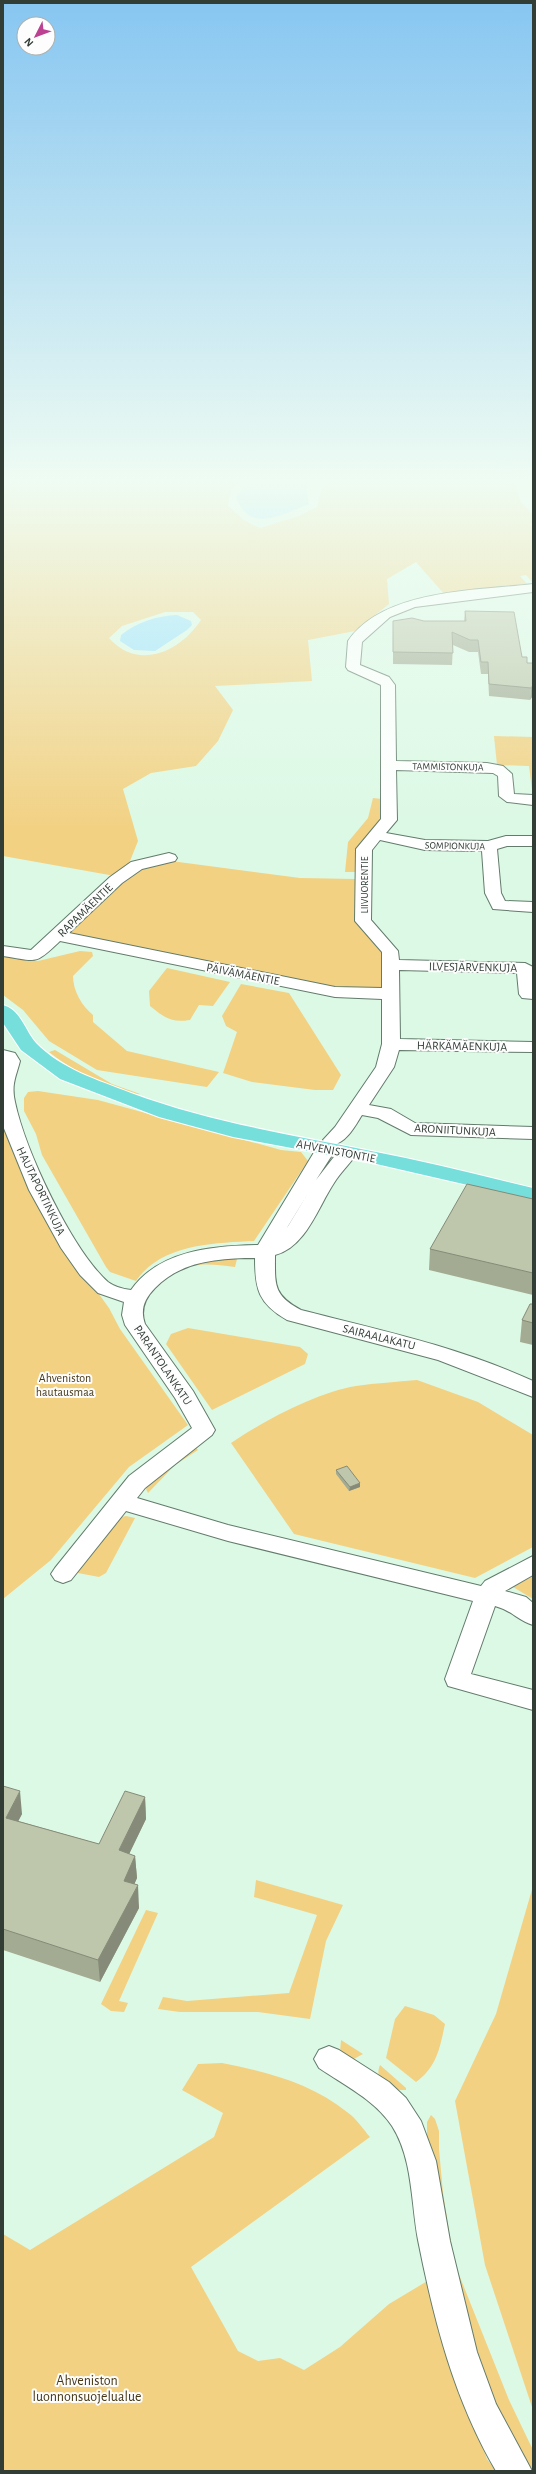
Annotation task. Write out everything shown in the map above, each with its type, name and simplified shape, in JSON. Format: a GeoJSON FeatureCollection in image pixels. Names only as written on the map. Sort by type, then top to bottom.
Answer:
{"type":"FeatureCollection","features":[{"type":"Feature","properties":{"kind":"main road","name":"AHVENISTONTIE"},"geometry":{"type":"LineString","coordinates":[[3,1011],[16,1026],[28,1046],[67,1075],[101,1090],[141,1102],[166,1113],[233,1131],[340,1143],[533,1182]]}},
{"type":"Feature","properties":{"kind":"main road","name":"AHVENISTONTIE"},"geometry":{"type":"LineString","coordinates":[[340,1143],[533,1194]]}},
{"type":"Feature","properties":{"kind":"street","name":"LIIVUORENTIE"},"geometry":{"type":"LineString","coordinates":[[340,1143],[357,1108],[385,1067],[391,1044],[389,948],[367,927],[364,921],[364,849],[389,820],[388,685],[384,680],[356,669],[352,662],[355,641],[385,614],[412,603],[457,597]]}},
{"type":"Feature","properties":{"kind":"street","name":"TAMMISTONKUJA"},"geometry":{"type":"LineString","coordinates":[[388,765],[487,767],[498,769],[505,774],[506,796],[512,799],[533,800]]}},
{"type":"Feature","properties":{"kind":"street","name":"SOMPIONKUJA"},"geometry":{"type":"LineString","coordinates":[[377,835],[417,844],[490,846],[506,841],[533,841]]}},
{"type":"Feature","properties":{"kind":"street"},"geometry":{"type":"LineString","coordinates":[[490,846],[493,893],[499,906],[533,907]]}},
{"type":"Feature","properties":{"kind":"street","name":"RAPAMÄENTIE"},"geometry":{"type":"LineString","coordinates":[[3,951],[35,956],[116,880],[137,865],[169,858]]}},
{"type":"Feature","properties":{"kind":"street","name":"PÄIVÄMÄENTIE"},"geometry":{"type":"LineString","coordinates":[[58,936],[335,992],[391,994]]}},
{"type":"Feature","properties":{"kind":"street","name":"ILVESJÄRVENKUJA"},"geometry":{"type":"LineString","coordinates":[[390,965],[525,968],[528,994],[533,994]]}},
{"type":"Feature","properties":{"kind":"street","name":"HÄRKÄMÄENKUJA"},"geometry":{"type":"LineString","coordinates":[[391,1044],[533,1047]]}},
{"type":"Feature","properties":{"kind":"street","name":"HAUTAPORTINKUJA"},"geometry":{"type":"LineString","coordinates":[[3,1055],[9,1057],[11,1061],[4,1082],[9,1122],[28,1170],[65,1238],[100,1285],[113,1293],[136,1298]]}},
{"type":"Feature","properties":{"kind":"street","name":"ARONIITUNKUJA"},"geometry":{"type":"LineString","coordinates":[[357,1108],[384,1114],[411,1129],[533,1133]]}},
{"type":"Feature","properties":{"kind":"street"},"geometry":{"type":"LineString","coordinates":[[136,1298],[161,1271],[180,1261],[209,1254],[265,1252],[278,1248],[288,1240],[329,1176],[340,1143]]}},
{"type":"Feature","properties":{"kind":"street","name":"SAIRAALAKATU"},"geometry":{"type":"LineString","coordinates":[[265,1252],[264,1272],[268,1293],[278,1306],[294,1315],[451,1356],[482,1366],[533,1390]]}},
{"type":"Feature","properties":{"kind":"street","name":"PARANTOLANKATU"},"geometry":{"type":"LineString","coordinates":[[122,1502],[137,1482],[163,1460],[204,1430],[185,1396],[135,1325],[131,1312],[136,1298]]}},
{"type":"Feature","properties":{"kind":"street"},"geometry":{"type":"LineString","coordinates":[[63,1574],[122,1502],[228,1533],[517,1604],[533,1616]]}},
{"type":"Feature","properties":{"kind":"street"},"geometry":{"type":"LineString","coordinates":[[533,1564],[493,1587],[486,1597],[457,1679],[533,1700]]}},
{"type":"Feature","properties":{"kind":"street"},"geometry":{"type":"LineString","coordinates":[[329,2059],[389,2101],[402,2115],[419,2148],[434,2239],[459,2345],[484,2415],[515,2471]]}},
{"type":"Feature","properties":{"kind":"green space"},"geometry":{"type":"Polygon","coordinates":[[[3,597],[388,597],[389,604],[355,631],[308,640],[312,681],[215,686],[233,710],[218,741],[196,766],[151,773],[123,789],[138,841],[128,866],[115,876],[3,856],[3,597]],[[165,612],[122,626],[109,638],[120,648],[133,654],[145,655],[158,653],[182,641],[201,620],[193,612],[165,612]]]}},
{"type":"Feature","properties":{"kind":"green space"},"geometry":{"type":"Polygon","coordinates":[[[494,736],[533,737],[533,798],[529,766],[497,765],[494,736]]]}},
{"type":"Feature","properties":{"kind":"green space"},"geometry":{"type":"Polygon","coordinates":[[[373,798],[382,799],[381,822],[360,844],[359,872],[345,872],[348,842],[368,818],[373,798]]]}},
{"type":"Feature","properties":{"kind":"green space"},"geometry":{"type":"Polygon","coordinates":[[[171,861],[300,878],[355,879],[357,923],[382,952],[383,986],[375,990],[338,989],[68,933],[122,881],[141,867],[171,861]]]}},
{"type":"Feature","properties":{"kind":"green space"},"geometry":{"type":"Polygon","coordinates":[[[80,951],[92,952],[93,956],[73,976],[73,982],[79,998],[93,1015],[93,1022],[127,1051],[219,1072],[207,1087],[97,1070],[49,1041],[23,1010],[3,995],[3,955],[38,961],[80,951]]]}},
{"type":"Feature","properties":{"kind":"green space"},"geometry":{"type":"Polygon","coordinates":[[[167,968],[230,982],[213,1006],[199,1005],[190,1020],[178,1021],[168,1019],[150,1006],[149,991],[167,968]]]}},
{"type":"Feature","properties":{"kind":"green space"},"geometry":{"type":"Polygon","coordinates":[[[241,984],[289,993],[341,1075],[333,1090],[315,1090],[252,1082],[223,1073],[237,1032],[226,1026],[222,1016],[241,984]]]}},
{"type":"Feature","properties":{"kind":"green space"},"geometry":{"type":"Polygon","coordinates":[[[55,1050],[112,1084],[140,1094],[137,1095],[91,1078],[69,1066],[49,1052],[55,1050]]]}},
{"type":"Feature","properties":{"kind":"green space"},"geometry":{"type":"Polygon","coordinates":[[[38,1091],[98,1100],[281,1150],[301,1152],[308,1161],[254,1241],[206,1245],[189,1248],[174,1253],[159,1259],[136,1281],[110,1272],[106,1267],[42,1155],[36,1134],[24,1111],[24,1098],[28,1092],[38,1091]]]}},
{"type":"Feature","properties":{"kind":"green space","name":"Ahveniston hautausmaa"},"geometry":{"type":"Polygon","coordinates":[[[3,1108],[60,1240],[109,1308],[120,1329],[188,1425],[129,1467],[51,1560],[3,1599],[3,1108]]]}},
{"type":"Feature","properties":{"kind":"green space"},"geometry":{"type":"Polygon","coordinates":[[[221,1257],[237,1259],[235,1267],[220,1265],[197,1265],[188,1267],[169,1277],[149,1294],[170,1270],[221,1257]]]}},
{"type":"Feature","properties":{"kind":"green space"},"geometry":{"type":"Polygon","coordinates":[[[188,1328],[300,1347],[308,1354],[305,1364],[212,1410],[166,1344],[171,1334],[188,1328]]]}},
{"type":"Feature","properties":{"kind":"green space"},"geometry":{"type":"Polygon","coordinates":[[[417,1380],[478,1402],[533,1435],[533,1547],[475,1578],[294,1534],[231,1443],[244,1434],[291,1408],[325,1394],[356,1386],[417,1380]]]}},
{"type":"Feature","properties":{"kind":"green space"},"geometry":{"type":"Polygon","coordinates":[[[193,1444],[198,1450],[175,1465],[148,1493],[146,1489],[151,1478],[193,1444]]]}},
{"type":"Feature","properties":{"kind":"green space"},"geometry":{"type":"Polygon","coordinates":[[[126,1516],[135,1518],[106,1573],[99,1577],[78,1573],[77,1570],[117,1518],[126,1516]]]}},
{"type":"Feature","properties":{"kind":"green space"},"geometry":{"type":"Polygon","coordinates":[[[533,1576],[533,1599],[513,1587],[533,1576]]]}},
{"type":"Feature","properties":{"kind":"green space"},"geometry":{"type":"Polygon","coordinates":[[[256,1880],[343,1905],[326,1941],[310,2019],[258,2012],[180,2012],[158,2009],[163,1997],[187,2001],[289,1993],[317,1915],[254,1897],[256,1880]]]}},
{"type":"Feature","properties":{"kind":"green space"},"geometry":{"type":"Polygon","coordinates":[[[533,1886],[533,2410],[485,2265],[455,2101],[496,2014],[533,1886]]]}},
{"type":"Feature","properties":{"kind":"green space"},"geometry":{"type":"Polygon","coordinates":[[[146,1910],[158,1913],[119,2001],[128,2003],[124,2012],[111,2011],[101,2004],[146,1910]]]}},
{"type":"Feature","properties":{"kind":"green space"},"geometry":{"type":"Polygon","coordinates":[[[405,2006],[434,2015],[445,2024],[439,2049],[433,2063],[429,2070],[416,2082],[386,2058],[395,2019],[405,2006]]]}},
{"type":"Feature","properties":{"kind":"green space"},"geometry":{"type":"Polygon","coordinates":[[[341,2040],[363,2054],[352,2060],[340,2052],[341,2040]]]}},
{"type":"Feature","properties":{"kind":"green space","name":"Ahveniston luonnonsuojelualue"},"geometry":{"type":"Polygon","coordinates":[[[222,2063],[272,2075],[319,2093],[350,2114],[370,2137],[191,2267],[238,2351],[258,2361],[280,2358],[304,2370],[340,2347],[389,2304],[429,2280],[444,2337],[487,2459],[496,2471],[3,2471],[3,2234],[30,2250],[214,2137],[223,2113],[182,2090],[198,2064],[222,2063]]]}},
{"type":"Feature","properties":{"kind":"green space"},"geometry":{"type":"Polygon","coordinates":[[[380,2065],[406,2088],[406,2090],[394,2089],[384,2084],[379,2076],[378,2071],[380,2065]]]}},
{"type":"Feature","properties":{"kind":"green space"},"geometry":{"type":"Polygon","coordinates":[[[431,2115],[435,2119],[439,2131],[443,2193],[454,2262],[509,2400],[533,2450],[533,2471],[527,2471],[490,2397],[461,2300],[427,2138],[427,2122],[431,2115]]]}},
{"type":"Feature","properties":{"kind":"water"},"geometry":{"type":"Polygon","coordinates":[[[177,615],[191,621],[192,625],[187,630],[155,651],[134,650],[120,641],[121,635],[140,623],[155,618],[177,615]]]}},
{"type":"Feature","properties":{"kind":"building"},"geometry":{"type":"Polygon","coordinates":[[[465,611],[514,612],[522,657],[527,657],[527,663],[533,663],[533,685],[531,688],[489,684],[488,662],[481,662],[478,640],[470,640],[452,632],[453,653],[393,652],[393,621],[412,618],[424,621],[466,621],[465,611]]]}},
{"type":"Feature","properties":{"kind":"building"},"geometry":{"type":"Polygon","coordinates":[[[467,1184],[533,1199],[533,1273],[430,1249],[467,1184]]]}},
{"type":"Feature","properties":{"kind":"building"},"geometry":{"type":"Polygon","coordinates":[[[530,1304],[533,1304],[533,1323],[522,1320],[530,1304]]]}},
{"type":"Feature","properties":{"kind":"building"},"geometry":{"type":"Polygon","coordinates":[[[347,1466],[360,1483],[350,1487],[336,1470],[347,1466]]]}},
{"type":"Feature","properties":{"kind":"building"},"geometry":{"type":"Polygon","coordinates":[[[3,1786],[20,1791],[6,1818],[99,1844],[125,1791],[145,1797],[119,1850],[135,1856],[124,1881],[138,1885],[98,1960],[3,1929],[3,1786]]]}}]}
